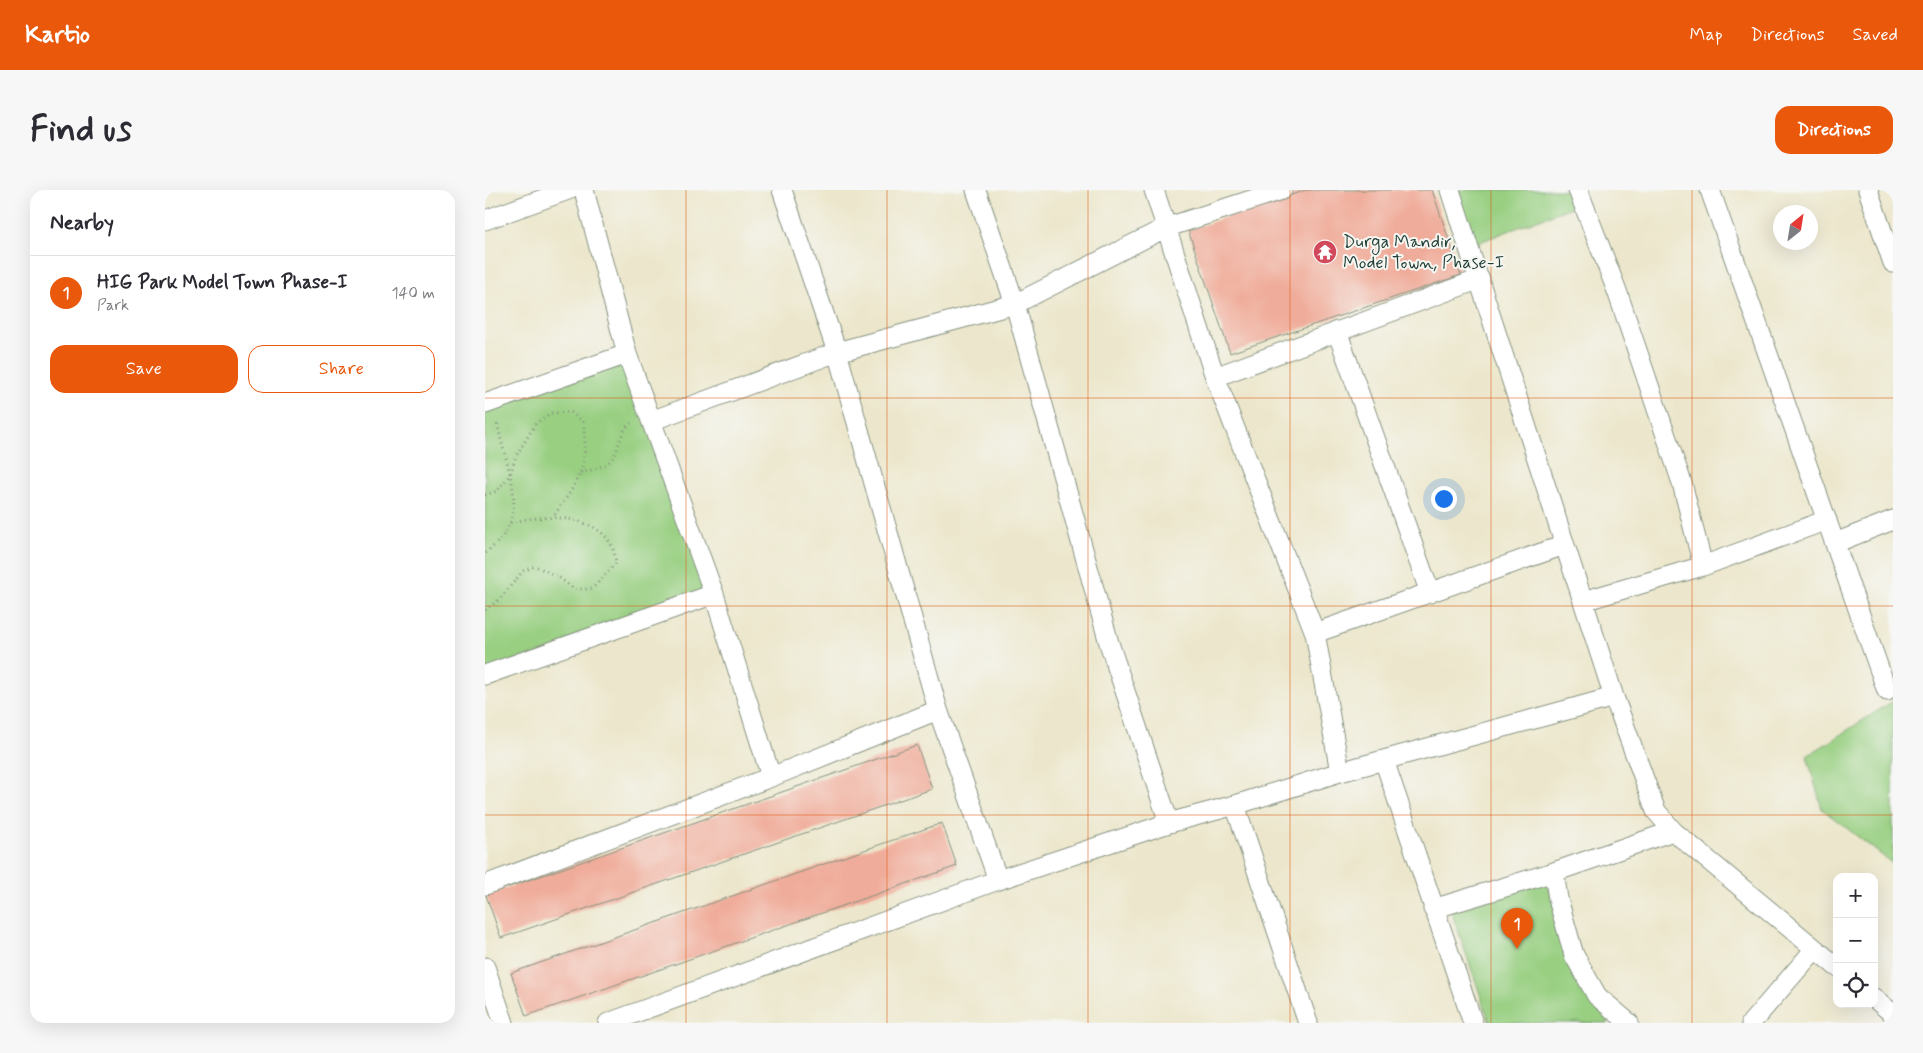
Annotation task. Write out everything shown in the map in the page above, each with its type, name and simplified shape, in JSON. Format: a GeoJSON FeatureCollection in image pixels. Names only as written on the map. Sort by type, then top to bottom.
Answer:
{"type":"FeatureCollection","features":[{"type":"Feature","properties":{"kind":"street"},"geometry":{"type":"LineString","coordinates":[[485,220],[568,190]]}},
{"type":"Feature","properties":{"kind":"street"},"geometry":{"type":"LineString","coordinates":[[584,190],[627,354],[714,594],[771,777]]}},
{"type":"Feature","properties":{"kind":"street"},"geometry":{"type":"LineString","coordinates":[[782,190],[837,352],[938,710],[998,880]]}},
{"type":"Feature","properties":{"kind":"street"},"geometry":{"type":"LineString","coordinates":[[976,190],[1015,304],[1109,644],[1169,823]]}},
{"type":"Feature","properties":{"kind":"street"},"geometry":{"type":"LineString","coordinates":[[1154,190],[1215,377],[1315,634],[1340,772]]}},
{"type":"Feature","properties":{"kind":"street"},"geometry":{"type":"LineString","coordinates":[[650,419],[837,352],[1015,304],[1165,228],[1283,190]]}},
{"type":"Feature","properties":{"kind":"street"},"geometry":{"type":"LineString","coordinates":[[1450,190],[1614,697],[1656,811],[1673,831],[1833,963]]}},
{"type":"Feature","properties":{"kind":"street"},"geometry":{"type":"LineString","coordinates":[[1578,190],[1617,290],[1679,473],[1703,566]]}},
{"type":"Feature","properties":{"kind":"street"},"geometry":{"type":"LineString","coordinates":[[1710,190],[1887,692]]}},
{"type":"Feature","properties":{"kind":"street"},"geometry":{"type":"LineString","coordinates":[[1868,190],[1893,263]]}},
{"type":"Feature","properties":{"kind":"street"},"geometry":{"type":"LineString","coordinates":[[1215,377],[1480,279]]}},
{"type":"Feature","properties":{"kind":"street"},"geometry":{"type":"LineString","coordinates":[[1337,332],[1430,593]]}},
{"type":"Feature","properties":{"kind":"street"},"geometry":{"type":"LineString","coordinates":[[491,402],[627,354]]}},
{"type":"Feature","properties":{"kind":"street"},"geometry":{"type":"LineString","coordinates":[[1583,601],[1703,566],[1827,520]]}},
{"type":"Feature","properties":{"kind":"street"},"geometry":{"type":"LineString","coordinates":[[1835,543],[1893,520]]}},
{"type":"Feature","properties":{"kind":"street"},"geometry":{"type":"LineString","coordinates":[[1315,634],[1565,545]]}},
{"type":"Feature","properties":{"kind":"street"},"geometry":{"type":"LineString","coordinates":[[485,675],[714,594]]}},
{"type":"Feature","properties":{"kind":"street"},"geometry":{"type":"LineString","coordinates":[[613,1022],[998,880],[1169,823],[1235,806],[1340,772],[1614,697]]}},
{"type":"Feature","properties":{"kind":"street"},"geometry":{"type":"LineString","coordinates":[[485,885],[771,777],[938,710]]}},
{"type":"Feature","properties":{"kind":"street"},"geometry":{"type":"LineString","coordinates":[[1384,760],[1473,1023]]}},
{"type":"Feature","properties":{"kind":"street"},"geometry":{"type":"LineString","coordinates":[[1235,806],[1306,1023]]}},
{"type":"Feature","properties":{"kind":"street"},"geometry":{"type":"LineString","coordinates":[[1433,909],[1554,872],[1673,831]]}},
{"type":"Feature","properties":{"kind":"street"},"geometry":{"type":"LineString","coordinates":[[1554,872],[1558,899],[1575,955],[1597,996],[1629,1023]]}},
{"type":"Feature","properties":{"kind":"street"},"geometry":{"type":"LineString","coordinates":[[1751,1023],[1815,949]]}},
{"type":"Feature","properties":{"kind":"street"},"geometry":{"type":"LineString","coordinates":[[485,967],[504,1023]]}},
{"type":"Feature","properties":{"kind":"street"},"geometry":{"type":"LineString","coordinates":[[1878,1001],[1893,1014]]}},
{"type":"Feature","properties":{"kind":"path"},"geometry":{"type":"LineString","coordinates":[[485,553],[498,544],[507,531],[515,507],[510,475],[497,419],[491,402]]}},
{"type":"Feature","properties":{"kind":"path"},"geometry":{"type":"LineString","coordinates":[[485,495],[497,491],[510,475],[516,456],[536,423],[551,413],[571,412],[583,422],[587,444],[584,464],[575,484],[553,517]]}},
{"type":"Feature","properties":{"kind":"path"},"geometry":{"type":"LineString","coordinates":[[580,473],[609,463],[617,452],[627,426],[636,420],[650,419]]}},
{"type":"Feature","properties":{"kind":"path"},"geometry":{"type":"LineString","coordinates":[[485,610],[499,600],[523,571],[535,566],[557,576],[574,589],[592,589],[616,563],[611,545],[600,532],[575,520],[553,517],[526,518],[510,523]]}},
{"type":"Feature","properties":{"kind":"green space"},"geometry":{"type":"Polygon","coordinates":[[[1447,190],[1578,190],[1582,203],[1469,246],[1447,190]]]}},
{"type":"Feature","properties":{"kind":"green space"},"geometry":{"type":"Polygon","coordinates":[[[627,354],[714,594],[485,675],[485,404],[627,354]]]}},
{"type":"Feature","properties":{"kind":"green space"},"geometry":{"type":"Polygon","coordinates":[[[1893,701],[1893,864],[1822,809],[1807,756],[1893,701]]]}},
{"type":"Feature","properties":{"kind":"green space"},"geometry":{"type":"Polygon","coordinates":[[[1547,882],[1582,988],[1609,1023],[1490,1023],[1451,910],[1547,882]]]}},
{"type":"Feature","properties":{"kind":"building","name":"Durga Mandir, Model Town, Phase-I"},"geometry":{"type":"Polygon","coordinates":[[[1306,190],[1432,190],[1461,275],[1230,353],[1188,230],[1306,190]]]}},
{"type":"Feature","properties":{"kind":"building"},"geometry":{"type":"Polygon","coordinates":[[[917,745],[932,789],[501,938],[486,895],[917,745]]]}},
{"type":"Feature","properties":{"kind":"building"},"geometry":{"type":"Polygon","coordinates":[[[942,823],[957,866],[526,1016],[511,973],[942,823]]]}},
{"type":"Feature","properties":{"kind":"place","name":"Durga Mandir, Model Town, Phase-I"},"geometry":{"type":"Point","coordinates":[1325,252]}},
{"type":"Feature","properties":{"kind":"place","name":"HIG Park Model Town Phase-I"},"geometry":{"type":"Point","coordinates":[1517,949]}}]}
